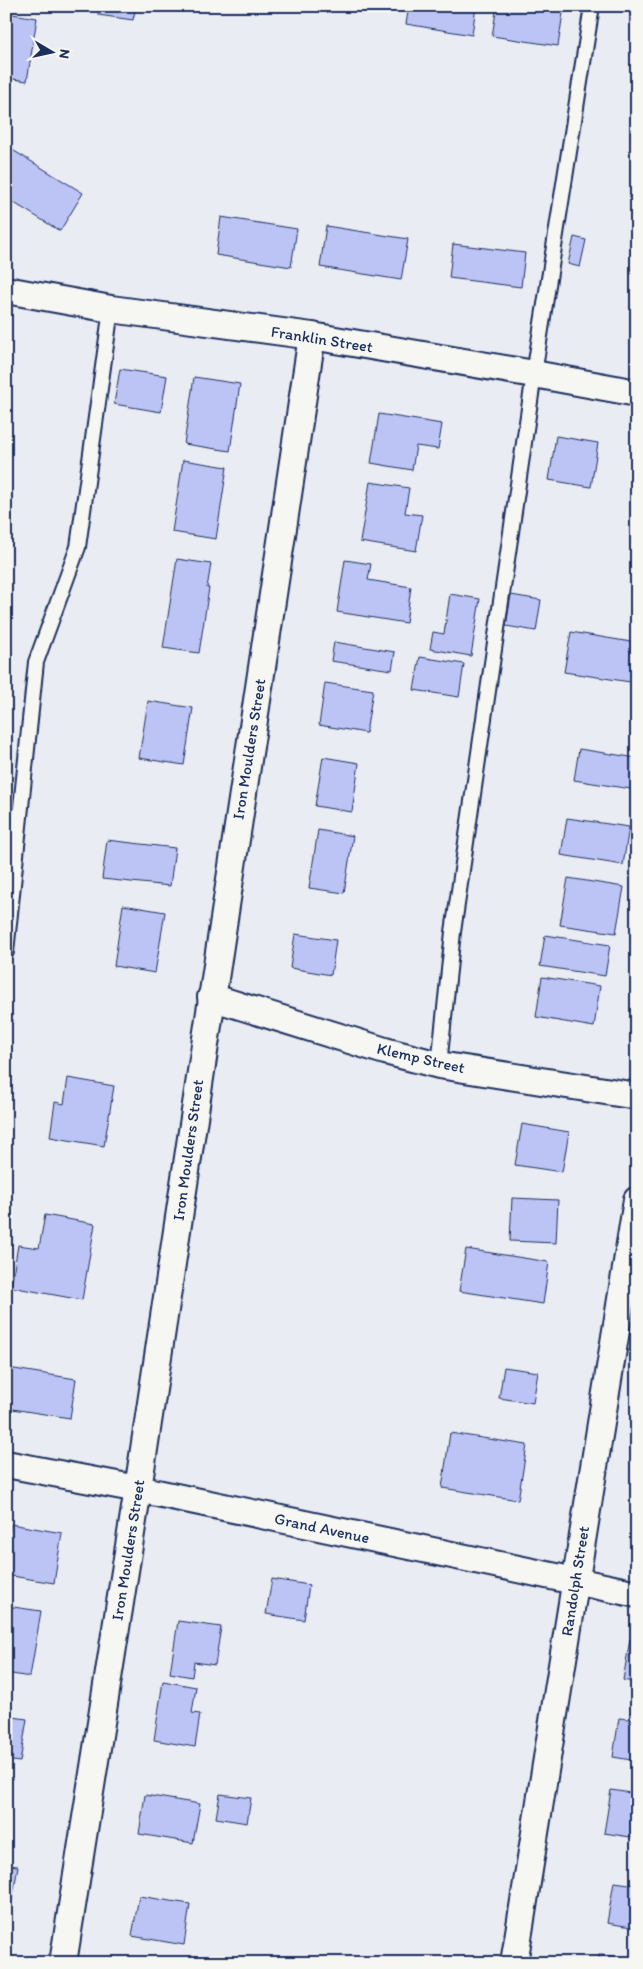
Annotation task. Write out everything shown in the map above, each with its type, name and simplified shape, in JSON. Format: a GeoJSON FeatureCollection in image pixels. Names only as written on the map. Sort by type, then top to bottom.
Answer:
{"type":"FeatureCollection","features":[{"type":"Feature","properties":{"kind":"street","name":"Franklin Street"},"geometry":{"type":"LineString","coordinates":[[6,290],[111,309],[312,336],[637,393]]}},
{"type":"Feature","properties":{"kind":"street","name":"Iron Moulders Street"},"geometry":{"type":"LineString","coordinates":[[63,1963],[138,1490],[312,336]]}},
{"type":"Feature","properties":{"kind":"street","name":"Klemp Street"},"geometry":{"type":"LineString","coordinates":[[211,997],[385,1051],[439,1065],[637,1096]]}},
{"type":"Feature","properties":{"kind":"street","name":"Randolph Street"},"geometry":{"type":"LineString","coordinates":[[514,1963],[637,1200]]}},
{"type":"Feature","properties":{"kind":"street","name":"Grand Avenue"},"geometry":{"type":"LineString","coordinates":[[6,1464],[637,1594]]}},
{"type":"Feature","properties":{"kind":"lane"},"geometry":{"type":"LineString","coordinates":[[439,1065],[453,932],[534,374],[592,6]]}},
{"type":"Feature","properties":{"kind":"lane"},"geometry":{"type":"LineString","coordinates":[[6,952],[36,662],[78,547],[111,309]]}},
{"type":"Feature","properties":{"kind":"building"},"geometry":{"type":"Polygon","coordinates":[[[99,6],[136,6],[133,20],[98,15],[99,6]]]}},
{"type":"Feature","properties":{"kind":"building"},"geometry":{"type":"Polygon","coordinates":[[[409,6],[476,6],[472,35],[406,24],[409,6]]]}},
{"type":"Feature","properties":{"kind":"building"},"geometry":{"type":"Polygon","coordinates":[[[497,6],[564,6],[558,46],[492,36],[497,6]]]}},
{"type":"Feature","properties":{"kind":"building"},"geometry":{"type":"Polygon","coordinates":[[[6,13],[37,18],[27,81],[6,78],[6,13]]]}},
{"type":"Feature","properties":{"kind":"building"},"geometry":{"type":"Polygon","coordinates":[[[6,146],[83,193],[60,231],[6,198],[6,146]]]}},
{"type":"Feature","properties":{"kind":"building"},"geometry":{"type":"Polygon","coordinates":[[[221,217],[297,229],[291,267],[216,255],[221,217]]]}},
{"type":"Feature","properties":{"kind":"building"},"geometry":{"type":"Polygon","coordinates":[[[326,226],[408,239],[401,280],[320,267],[326,226]]]}},
{"type":"Feature","properties":{"kind":"building"},"geometry":{"type":"Polygon","coordinates":[[[574,237],[586,240],[580,267],[568,264],[574,237]]]}},
{"type":"Feature","properties":{"kind":"building"},"geometry":{"type":"Polygon","coordinates":[[[453,244],[525,253],[521,287],[449,278],[453,244]]]}},
{"type":"Feature","properties":{"kind":"building"},"geometry":{"type":"Polygon","coordinates":[[[6,347],[9,348],[6,367],[6,347]]]}},
{"type":"Feature","properties":{"kind":"building"},"geometry":{"type":"Polygon","coordinates":[[[120,369],[167,376],[161,412],[114,404],[120,369]]]}},
{"type":"Feature","properties":{"kind":"building"},"geometry":{"type":"Polygon","coordinates":[[[194,377],[240,384],[230,451],[184,444],[194,377]]]}},
{"type":"Feature","properties":{"kind":"building"},"geometry":{"type":"Polygon","coordinates":[[[379,414],[442,424],[438,449],[416,446],[412,470],[371,463],[379,414]]]}},
{"type":"Feature","properties":{"kind":"building"},"geometry":{"type":"Polygon","coordinates":[[[556,436],[598,443],[591,487],[549,480],[556,436]]]}},
{"type":"Feature","properties":{"kind":"building"},"geometry":{"type":"Polygon","coordinates":[[[183,460],[227,467],[216,539],[172,532],[183,460]]]}},
{"type":"Feature","properties":{"kind":"building"},"geometry":{"type":"Polygon","coordinates":[[[370,482],[409,488],[405,513],[422,515],[416,551],[360,542],[370,482]]]}},
{"type":"Feature","properties":{"kind":"building"},"geometry":{"type":"Polygon","coordinates":[[[177,559],[211,564],[199,653],[163,648],[177,559]]]}},
{"type":"Feature","properties":{"kind":"building"},"geometry":{"type":"Polygon","coordinates":[[[345,560],[371,564],[368,580],[411,587],[406,623],[337,612],[345,560]]]}},
{"type":"Feature","properties":{"kind":"building"},"geometry":{"type":"Polygon","coordinates":[[[450,594],[480,599],[471,656],[430,649],[433,632],[444,634],[450,594]]]}},
{"type":"Feature","properties":{"kind":"building"},"geometry":{"type":"Polygon","coordinates":[[[511,595],[541,600],[536,631],[506,626],[511,595]]]}},
{"type":"Feature","properties":{"kind":"building"},"geometry":{"type":"Polygon","coordinates":[[[571,632],[637,643],[637,683],[564,672],[571,632]]]}},
{"type":"Feature","properties":{"kind":"building"},"geometry":{"type":"Polygon","coordinates":[[[334,642],[395,652],[392,670],[331,661],[334,642]]]}},
{"type":"Feature","properties":{"kind":"building"},"geometry":{"type":"Polygon","coordinates":[[[420,657],[464,664],[459,697],[414,690],[420,657]]]}},
{"type":"Feature","properties":{"kind":"building"},"geometry":{"type":"Polygon","coordinates":[[[325,683],[373,690],[366,733],[319,725],[325,683]]]}},
{"type":"Feature","properties":{"kind":"building"},"geometry":{"type":"Polygon","coordinates":[[[148,701],[193,708],[184,765],[139,758],[148,701]]]}},
{"type":"Feature","properties":{"kind":"building"},"geometry":{"type":"Polygon","coordinates":[[[579,749],[637,758],[637,790],[574,780],[579,749]]]}},
{"type":"Feature","properties":{"kind":"building"},"geometry":{"type":"Polygon","coordinates":[[[323,757],[359,763],[352,812],[315,806],[323,757]]]}},
{"type":"Feature","properties":{"kind":"building"},"geometry":{"type":"Polygon","coordinates":[[[567,818],[629,827],[623,865],[561,855],[567,818]]]}},
{"type":"Feature","properties":{"kind":"building"},"geometry":{"type":"Polygon","coordinates":[[[318,830],[353,836],[344,893],[309,888],[318,830]]]}},
{"type":"Feature","properties":{"kind":"building"},"geometry":{"type":"Polygon","coordinates":[[[107,840],[175,848],[170,886],[102,879],[107,840]]]}},
{"type":"Feature","properties":{"kind":"building"},"geometry":{"type":"Polygon","coordinates":[[[568,878],[624,887],[616,933],[560,925],[568,878]]]}},
{"type":"Feature","properties":{"kind":"building"},"geometry":{"type":"Polygon","coordinates":[[[123,905],[165,912],[155,973],[114,966],[123,905]]]}},
{"type":"Feature","properties":{"kind":"building"},"geometry":{"type":"Polygon","coordinates":[[[295,934],[336,940],[331,975],[290,968],[295,934]]]}},
{"type":"Feature","properties":{"kind":"building"},"geometry":{"type":"Polygon","coordinates":[[[545,935],[610,945],[605,976],[540,966],[545,935]]]}},
{"type":"Feature","properties":{"kind":"building"},"geometry":{"type":"Polygon","coordinates":[[[542,977],[600,986],[594,1027],[536,1017],[542,977]]]}},
{"type":"Feature","properties":{"kind":"building"},"geometry":{"type":"Polygon","coordinates":[[[68,1078],[114,1086],[104,1146],[50,1137],[55,1102],[64,1104],[68,1078]]]}},
{"type":"Feature","properties":{"kind":"building"},"geometry":{"type":"Polygon","coordinates":[[[522,1124],[569,1132],[562,1172],[515,1165],[522,1124]]]}},
{"type":"Feature","properties":{"kind":"building"},"geometry":{"type":"Polygon","coordinates":[[[512,1198],[558,1200],[556,1243],[510,1241],[512,1198]]]}},
{"type":"Feature","properties":{"kind":"building"},"geometry":{"type":"Polygon","coordinates":[[[45,1215],[95,1224],[82,1300],[11,1287],[18,1245],[39,1248],[45,1215]]]}},
{"type":"Feature","properties":{"kind":"building"},"geometry":{"type":"Polygon","coordinates":[[[466,1249],[549,1262],[543,1304],[459,1291],[466,1249]]]}},
{"type":"Feature","properties":{"kind":"building"},"geometry":{"type":"Polygon","coordinates":[[[504,1367],[538,1372],[533,1403],[499,1398],[504,1367]]]}},
{"type":"Feature","properties":{"kind":"building"},"geometry":{"type":"Polygon","coordinates":[[[8,1368],[76,1379],[70,1418],[6,1408],[8,1368]]]}},
{"type":"Feature","properties":{"kind":"building"},"geometry":{"type":"Polygon","coordinates":[[[450,1433],[527,1445],[518,1500],[442,1488],[450,1433]]]}},
{"type":"Feature","properties":{"kind":"building"},"geometry":{"type":"Polygon","coordinates":[[[11,1524],[62,1533],[54,1583],[6,1575],[6,1552],[11,1524]]]}},
{"type":"Feature","properties":{"kind":"building"},"geometry":{"type":"Polygon","coordinates":[[[272,1579],[309,1585],[304,1620],[266,1614],[272,1579]]]}},
{"type":"Feature","properties":{"kind":"building"},"geometry":{"type":"Polygon","coordinates":[[[6,1606],[41,1611],[30,1677],[6,1673],[6,1606]]]}},
{"type":"Feature","properties":{"kind":"building"},"geometry":{"type":"Polygon","coordinates":[[[178,1621],[221,1627],[215,1665],[194,1662],[192,1677],[170,1673],[178,1621]]]}},
{"type":"Feature","properties":{"kind":"building"},"geometry":{"type":"Polygon","coordinates":[[[630,1639],[637,1641],[637,1683],[623,1680],[630,1639]]]}},
{"type":"Feature","properties":{"kind":"building"},"geometry":{"type":"Polygon","coordinates":[[[163,1681],[196,1687],[192,1713],[200,1714],[195,1747],[154,1740],[163,1681]]]}},
{"type":"Feature","properties":{"kind":"building"},"geometry":{"type":"Polygon","coordinates":[[[6,1716],[27,1719],[20,1762],[6,1760],[6,1716]]]}},
{"type":"Feature","properties":{"kind":"building"},"geometry":{"type":"Polygon","coordinates":[[[619,1718],[637,1720],[637,1761],[613,1757],[619,1718]]]}},
{"type":"Feature","properties":{"kind":"building"},"geometry":{"type":"Polygon","coordinates":[[[611,1790],[637,1794],[637,1838],[604,1833],[611,1790]]]}},
{"type":"Feature","properties":{"kind":"building"},"geometry":{"type":"Polygon","coordinates":[[[220,1794],[251,1798],[247,1823],[216,1818],[220,1794]]]}},
{"type":"Feature","properties":{"kind":"building"},"geometry":{"type":"Polygon","coordinates":[[[145,1795],[200,1804],[193,1843],[139,1834],[145,1795]]]}},
{"type":"Feature","properties":{"kind":"building"},"geometry":{"type":"Polygon","coordinates":[[[6,1865],[18,1866],[10,1913],[6,1912],[6,1865]]]}},
{"type":"Feature","properties":{"kind":"building"},"geometry":{"type":"Polygon","coordinates":[[[614,1882],[637,1885],[637,1928],[607,1923],[614,1882]]]}},
{"type":"Feature","properties":{"kind":"building"},"geometry":{"type":"Polygon","coordinates":[[[139,1896],[190,1904],[184,1945],[132,1936],[139,1896]]]}},
{"type":"Feature","properties":{"kind":"building"},"geometry":{"type":"Polygon","coordinates":[[[599,1955],[637,1958],[637,1963],[598,1963],[599,1955]]]}}]}
